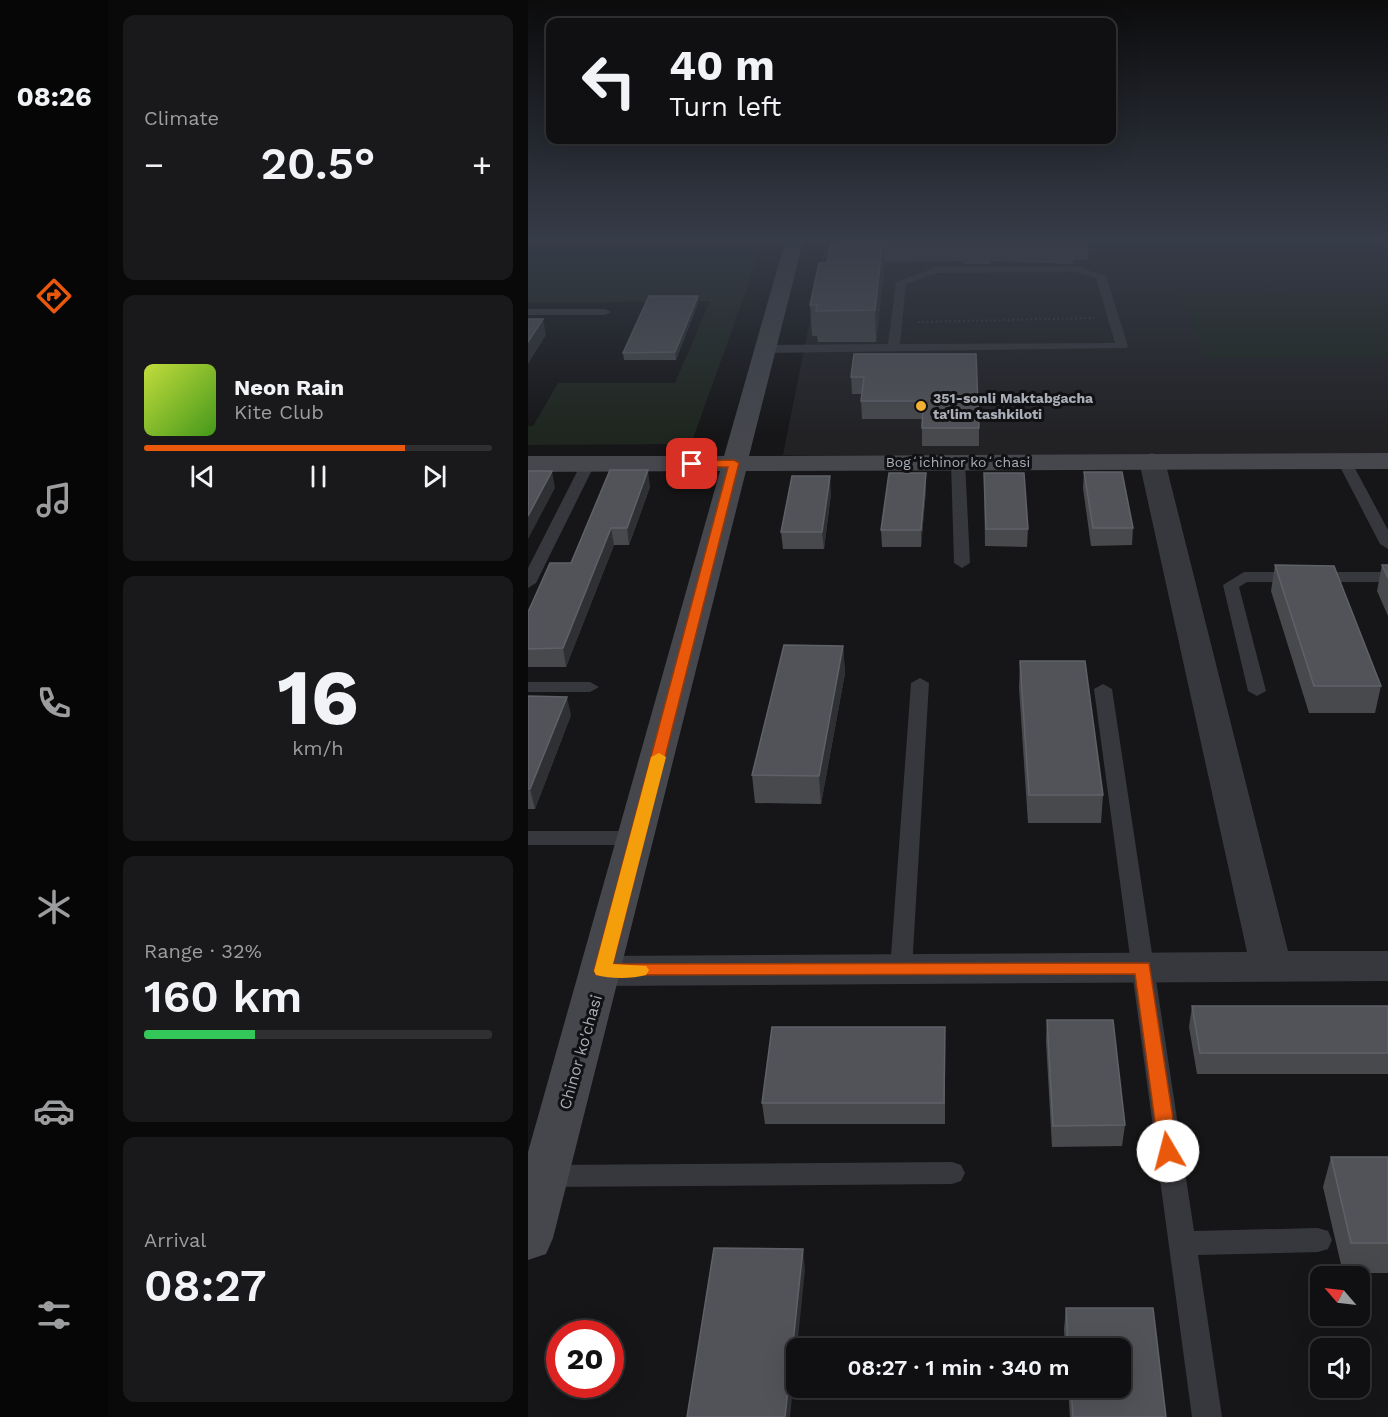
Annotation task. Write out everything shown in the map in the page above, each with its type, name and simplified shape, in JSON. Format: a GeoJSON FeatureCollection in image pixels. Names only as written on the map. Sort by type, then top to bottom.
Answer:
{"type":"FeatureCollection","features":[{"type":"Feature","properties":{"kind":"street","name":"Chinor ko'chasi"},"geometry":{"type":"LineString","coordinates":[[528,1238],[638,838],[777,304]]}},
{"type":"Feature","properties":{"kind":"street","name":"Bogʻichinor koʻchasi"},"geometry":{"type":"LineString","coordinates":[[528,464],[1388,461]]}},
{"type":"Feature","properties":{"kind":"street"},"geometry":{"type":"LineString","coordinates":[[1152,462],[1271,967]]}},
{"type":"Feature","properties":{"kind":"street"},"geometry":{"type":"LineString","coordinates":[[602,971],[1388,966]]}},
{"type":"Feature","properties":{"kind":"lane"},"geometry":{"type":"LineString","coordinates":[[894,347],[899,304]]}},
{"type":"Feature","properties":{"kind":"lane"},"geometry":{"type":"LineString","coordinates":[[765,349],[1122,346],[1108,304]]}},
{"type":"Feature","properties":{"kind":"lane"},"geometry":{"type":"LineString","coordinates":[[528,312],[605,312]]}},
{"type":"Feature","properties":{"kind":"lane"},"geometry":{"type":"LineString","coordinates":[[1344,461],[1388,544]]}},
{"type":"Feature","properties":{"kind":"lane"},"geometry":{"type":"LineString","coordinates":[[958,462],[962,563]]}},
{"type":"Feature","properties":{"kind":"lane"},"geometry":{"type":"LineString","coordinates":[[528,584],[588,464]]}},
{"type":"Feature","properties":{"kind":"lane"},"geometry":{"type":"LineString","coordinates":[[1257,691],[1231,585],[1244,577],[1388,577]]}},
{"type":"Feature","properties":{"kind":"lane"},"geometry":{"type":"LineString","coordinates":[[901,969],[920,683]]}},
{"type":"Feature","properties":{"kind":"lane"},"geometry":{"type":"LineString","coordinates":[[528,687],[590,687]]}},
{"type":"Feature","properties":{"kind":"lane"},"geometry":{"type":"LineString","coordinates":[[1103,689],[1207,1417]]}},
{"type":"Feature","properties":{"kind":"lane"},"geometry":{"type":"LineString","coordinates":[[528,838],[638,838]]}},
{"type":"Feature","properties":{"kind":"lane"},"geometry":{"type":"LineString","coordinates":[[545,1176],[952,1173]]}},
{"type":"Feature","properties":{"kind":"lane"},"geometry":{"type":"LineString","coordinates":[[1181,1243],[1318,1240]]}},
{"type":"Feature","properties":{"kind":"path"},"geometry":{"type":"LineString","coordinates":[[897,322],[1112,318]]}},
{"type":"Feature","properties":{"kind":"shaded area"},"geometry":{"type":"Polygon","coordinates":[[[709,304],[741,304],[691,444],[528,445],[528,426],[533,426],[558,383],[675,383],[709,304]]]}},
{"type":"Feature","properties":{"kind":"shaded area"},"geometry":{"type":"Polygon","coordinates":[[[813,304],[1388,304],[1388,455],[783,455],[813,304]]]}},
{"type":"Feature","properties":{"kind":"shaded area"},"geometry":{"type":"Polygon","coordinates":[[[1185,304],[1388,304],[1388,357],[1205,358],[1185,304]]]}},
{"type":"Feature","properties":{"kind":"building"},"geometry":{"type":"Polygon","coordinates":[[[645,304],[695,304],[675,352],[623,353],[645,304]]]}},
{"type":"Feature","properties":{"kind":"building"},"geometry":{"type":"Polygon","coordinates":[[[876,304],[875,310],[816,311],[817,305],[810,305],[876,304]]]}},
{"type":"Feature","properties":{"kind":"building"},"geometry":{"type":"Polygon","coordinates":[[[528,319],[543,319],[528,342],[528,319]]]}},
{"type":"Feature","properties":{"kind":"building"},"geometry":{"type":"Polygon","coordinates":[[[854,354],[976,354],[979,428],[922,428],[923,401],[861,401],[864,377],[851,377],[854,354]]]}},
{"type":"Feature","properties":{"kind":"building"},"geometry":{"type":"Polygon","coordinates":[[[610,470],[648,470],[627,528],[611,528],[563,648],[528,649],[528,612],[550,563],[571,563],[610,470]]]}},
{"type":"Feature","properties":{"kind":"building"},"geometry":{"type":"Polygon","coordinates":[[[528,471],[552,471],[528,516],[528,471]]]}},
{"type":"Feature","properties":{"kind":"building"},"geometry":{"type":"Polygon","coordinates":[[[1084,472],[1122,472],[1133,528],[1093,528],[1084,472]]]}},
{"type":"Feature","properties":{"kind":"building"},"geometry":{"type":"Polygon","coordinates":[[[889,473],[926,473],[921,530],[881,530],[889,473]]]}},
{"type":"Feature","properties":{"kind":"building"},"geometry":{"type":"Polygon","coordinates":[[[984,473],[1024,473],[1028,529],[986,529],[984,473]]]}},
{"type":"Feature","properties":{"kind":"building"},"geometry":{"type":"Polygon","coordinates":[[[792,476],[830,476],[822,532],[781,532],[792,476]]]}},
{"type":"Feature","properties":{"kind":"building"},"geometry":{"type":"Polygon","coordinates":[[[1275,565],[1334,566],[1381,686],[1314,686],[1275,565]]]}},
{"type":"Feature","properties":{"kind":"building"},"geometry":{"type":"Polygon","coordinates":[[[1382,565],[1388,565],[1388,578],[1382,565]]]}},
{"type":"Feature","properties":{"kind":"building"},"geometry":{"type":"Polygon","coordinates":[[[784,645],[843,646],[819,776],[752,775],[784,645]]]}},
{"type":"Feature","properties":{"kind":"building"},"geometry":{"type":"Polygon","coordinates":[[[1020,661],[1085,661],[1103,795],[1029,795],[1020,661]]]}},
{"type":"Feature","properties":{"kind":"building"},"geometry":{"type":"Polygon","coordinates":[[[528,696],[567,697],[530,789],[528,789],[528,696]]]}},
{"type":"Feature","properties":{"kind":"building"},"geometry":{"type":"Polygon","coordinates":[[[1192,1006],[1388,1006],[1388,1053],[1200,1053],[1192,1006]]]}},
{"type":"Feature","properties":{"kind":"building"},"geometry":{"type":"Polygon","coordinates":[[[1047,1020],[1113,1020],[1125,1125],[1053,1126],[1047,1020]]]}},
{"type":"Feature","properties":{"kind":"building"},"geometry":{"type":"Polygon","coordinates":[[[772,1027],[945,1027],[944,1103],[762,1103],[772,1027]]]}},
{"type":"Feature","properties":{"kind":"building"},"geometry":{"type":"Polygon","coordinates":[[[1331,1157],[1388,1157],[1388,1243],[1351,1243],[1331,1157]]]}},
{"type":"Feature","properties":{"kind":"building"},"geometry":{"type":"Polygon","coordinates":[[[714,1248],[803,1249],[793,1338],[786,1338],[785,1417],[687,1417],[714,1248]]]}},
{"type":"Feature","properties":{"kind":"building"},"geometry":{"type":"Polygon","coordinates":[[[1066,1308],[1153,1308],[1166,1417],[1073,1417],[1072,1398],[1131,1398],[1131,1338],[1068,1338],[1066,1308]]]}},
{"type":"Feature","properties":{"kind":"slow traffic"},"geometry":{"type":"LineString","coordinates":[[640,970],[602,971],[659,757]]}},
{"type":"Feature","properties":{"kind":"place","name":"351-sonli Maktabgacha ta'lim tashkiloti"},"geometry":{"type":"Point","coordinates":[921,406]}},
{"type":"Feature","properties":{"kind":"route"},"geometry":{"type":"LineString","coordinates":[[692,464],[734,463],[602,971],[1143,968],[1168,1151]]}}]}
